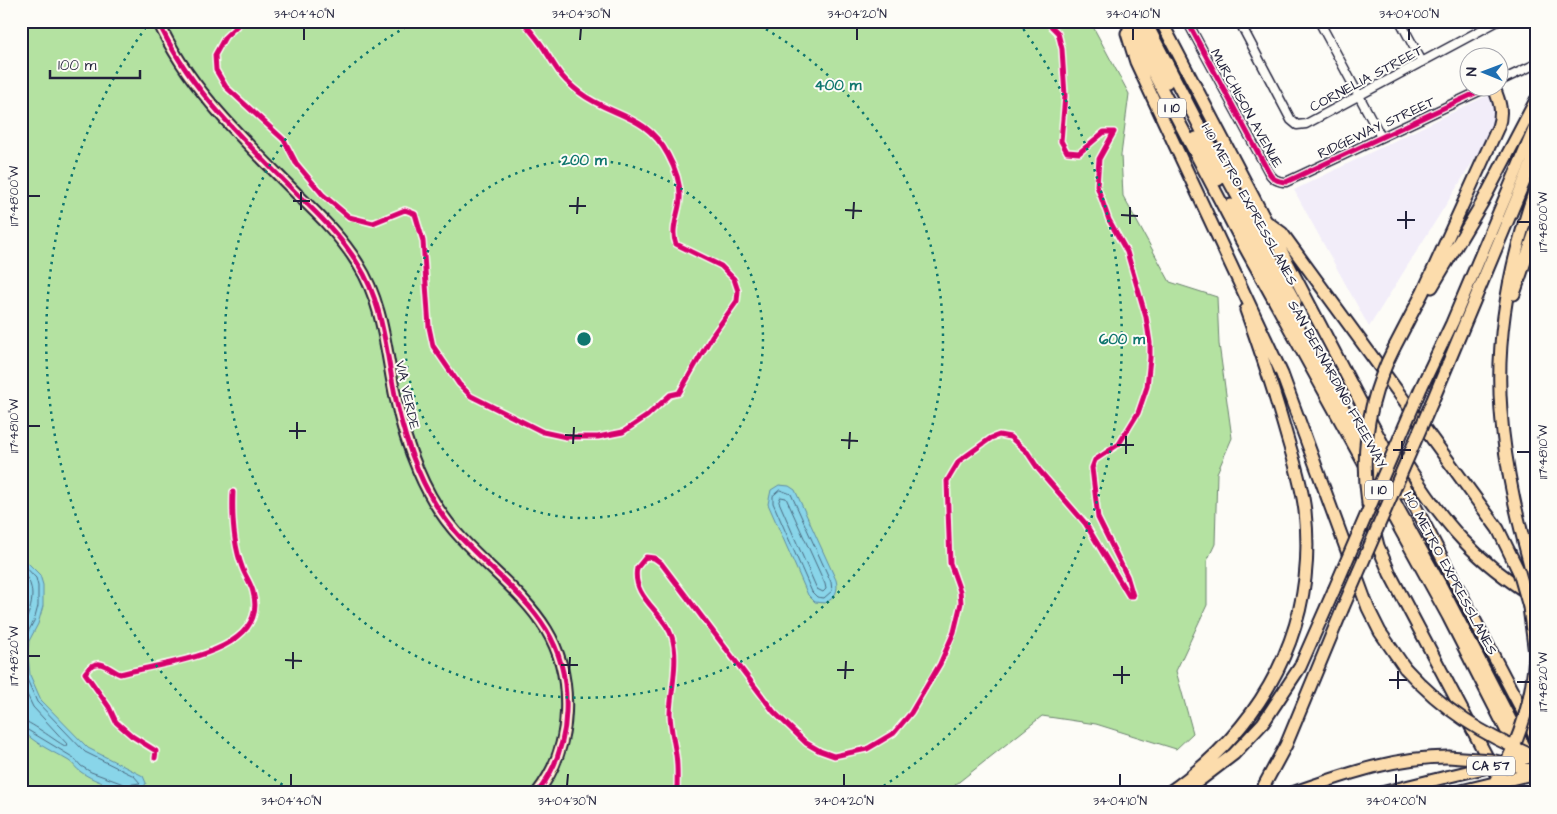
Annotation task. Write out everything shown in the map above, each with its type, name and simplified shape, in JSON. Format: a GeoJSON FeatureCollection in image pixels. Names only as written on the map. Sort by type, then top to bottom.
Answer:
{"type":"FeatureCollection","features":[{"type":"Feature","properties":{"kind":"highway"},"geometry":{"type":"LineString","coordinates":[[1125,21],[1136,62],[1282,374],[1368,608],[1380,632],[1405,668],[1422,687],[1460,718],[1485,734],[1536,756]]}},
{"type":"Feature","properties":{"kind":"highway","name":"SAN BERNARDINO FREEWAY"},"geometry":{"type":"LineString","coordinates":[[1125,21],[1241,240],[1448,616],[1536,788]]}},
{"type":"Feature","properties":{"kind":"highway","name":"I-10 METRO EXPRESSLANES"},"geometry":{"type":"LineString","coordinates":[[1136,21],[1228,199],[1307,340],[1473,646],[1536,772]]}},
{"type":"Feature","properties":{"kind":"highway","name":"I-10 METRO EXPRESSLANES"},"geometry":{"type":"LineString","coordinates":[[1146,21],[1222,170],[1401,495],[1416,507]]}},
{"type":"Feature","properties":{"kind":"highway","name":"SAN BERNARDINO FREEWAY"},"geometry":{"type":"LineString","coordinates":[[1161,21],[1536,737]]}},
{"type":"Feature","properties":{"kind":"highway"},"geometry":{"type":"LineString","coordinates":[[1499,98],[1501,103],[1501,116],[1498,127],[1411,317],[1394,348],[1374,397],[1365,437],[1364,458],[1368,503],[1378,546],[1390,574],[1506,793]]}},
{"type":"Feature","properties":{"kind":"highway"},"geometry":{"type":"LineString","coordinates":[[1411,317],[1423,302],[1482,203],[1536,100]]}},
{"type":"Feature","properties":{"kind":"highway"},"geometry":{"type":"LineString","coordinates":[[1183,793],[1234,754],[1263,723],[1300,668],[1421,388],[1452,323],[1536,125]]}},
{"type":"Feature","properties":{"kind":"highway"},"geometry":{"type":"LineString","coordinates":[[1260,793],[1269,780],[1432,402],[1536,153]]}},
{"type":"Feature","properties":{"kind":"highway"},"geometry":{"type":"LineString","coordinates":[[1534,582],[1514,500],[1504,445],[1500,379],[1502,336],[1516,249],[1536,187]]}},
{"type":"Feature","properties":{"kind":"highway"},"geometry":{"type":"LineString","coordinates":[[1264,219],[1282,233],[1498,529],[1520,572],[1532,602],[1535,654],[1531,694],[1523,726],[1506,765],[1487,793]]}},
{"type":"Feature","properties":{"kind":"highway"},"geometry":{"type":"LineString","coordinates":[[1502,336],[1536,229]]}},
{"type":"Feature","properties":{"kind":"highway"},"geometry":{"type":"LineString","coordinates":[[1168,793],[1217,755],[1237,734],[1256,709],[1276,672],[1291,638],[1305,577],[1306,518],[1298,474],[1238,282]]}},
{"type":"Feature","properties":{"kind":"highway"},"geometry":{"type":"LineString","coordinates":[[1387,451],[1407,465],[1448,525],[1478,556],[1532,602]]}},
{"type":"Feature","properties":{"kind":"highway"},"geometry":{"type":"LineString","coordinates":[[1292,793],[1372,766],[1411,758],[1448,756],[1491,760],[1536,772]]}},
{"type":"Feature","properties":{"kind":"highway","name":"CA 57"},"geometry":{"type":"LineString","coordinates":[[1381,793],[1536,756]]}},
{"type":"Feature","properties":{"kind":"highway","name":"CA 57"},"geometry":{"type":"LineString","coordinates":[[1453,793],[1536,772]]}},
{"type":"Feature","properties":{"kind":"highway"},"geometry":{"type":"LineString","coordinates":[[1534,793],[1536,788]]}},
{"type":"Feature","properties":{"kind":"main road","name":"VIA VERDE"},"geometry":{"type":"LineString","coordinates":[[158,21],[170,47],[194,83],[336,234],[359,265],[373,294],[383,328],[396,400],[406,437],[430,496],[461,538],[522,596],[557,648],[566,687],[566,720],[558,754],[547,779],[537,793]]}},
{"type":"Feature","properties":{"kind":"street","name":"MURCHISON AVENUE"},"geometry":{"type":"LineString","coordinates":[[1187,21],[1274,180]]}},
{"type":"Feature","properties":{"kind":"street","name":"CORNELIA STREET"},"geometry":{"type":"LineString","coordinates":[[1239,21],[1291,120],[1297,125],[1306,124],[1498,21]]}},
{"type":"Feature","properties":{"kind":"street"},"geometry":{"type":"LineString","coordinates":[[1319,21],[1381,137]]}},
{"type":"Feature","properties":{"kind":"street"},"geometry":{"type":"LineString","coordinates":[[1400,21],[1422,62]]}},
{"type":"Feature","properties":{"kind":"street"},"geometry":{"type":"LineString","coordinates":[[1480,21],[1484,29]]}},
{"type":"Feature","properties":{"kind":"street"},"geometry":{"type":"LineString","coordinates":[[1510,76],[1536,64]]}},
{"type":"Feature","properties":{"kind":"street","name":"RIDGEWAY STREET"},"geometry":{"type":"LineString","coordinates":[[1274,180],[1286,182],[1465,98]]}},
{"type":"Feature","properties":{"kind":"shaded area"},"geometry":{"type":"Polygon","coordinates":[[[1482,98],[1492,98],[1498,115],[1484,144],[1369,327],[1294,190],[1482,98]]]}},
{"type":"Feature","properties":{"kind":"green space"},"geometry":{"type":"Polygon","coordinates":[[[21,21],[1090,21],[1129,94],[1121,155],[1123,196],[1170,282],[1217,297],[1219,344],[1232,438],[1217,473],[1215,544],[1207,561],[1207,605],[1176,671],[1193,733],[1176,749],[1096,724],[1042,716],[955,785],[954,793],[21,793],[21,21]]]}},
{"type":"Feature","properties":{"kind":"water"},"geometry":{"type":"Polygon","coordinates":[[[779,485],[789,486],[795,490],[836,580],[837,588],[835,594],[825,603],[815,602],[808,595],[768,504],[771,490],[779,485]]]}},
{"type":"Feature","properties":{"kind":"water"},"geometry":{"type":"Polygon","coordinates":[[[21,556],[40,575],[43,585],[43,606],[38,624],[29,641],[28,655],[30,675],[41,700],[88,748],[143,776],[146,783],[143,789],[136,790],[111,786],[87,776],[69,761],[38,743],[21,729],[21,556]]]}},
{"type":"Feature","properties":{"kind":"cycle path"},"geometry":{"type":"LineString","coordinates":[[158,21],[186,70],[220,114],[330,228],[358,264],[367,279],[379,313],[403,426],[414,461],[427,488],[455,532],[519,595],[549,634],[559,656],[565,682],[566,712],[564,734],[558,755],[549,775],[537,793]]}},
{"type":"Feature","properties":{"kind":"cycle path"},"geometry":{"type":"LineString","coordinates":[[242,21],[225,37],[215,55],[216,70],[226,87],[284,140],[296,163],[323,195],[349,217],[373,223],[405,210],[415,214],[423,241],[429,327],[433,346],[459,384],[471,396],[543,432],[566,437],[598,437],[623,432],[647,416],[670,395],[679,393],[712,336],[737,301],[738,291],[734,279],[721,266],[676,244],[674,233],[680,188],[673,165],[659,141],[639,123],[591,100],[573,87],[560,74],[541,44],[523,21]]}},
{"type":"Feature","properties":{"kind":"cycle path"},"geometry":{"type":"LineString","coordinates":[[677,793],[677,760],[670,713],[675,665],[674,646],[668,628],[639,588],[636,578],[637,568],[646,557],[654,558],[661,563],[774,712],[806,743],[834,756],[867,749],[894,733],[911,713],[940,664],[954,632],[961,603],[960,591],[950,563],[947,481],[959,461],[991,438],[999,435],[1010,437],[1027,452],[1039,470],[1085,523],[1129,596],[1133,596],[1127,576],[1098,518],[1092,468],[1095,460],[1119,444],[1138,413],[1147,387],[1150,343],[1146,317],[1127,252],[1109,220],[1097,186],[1099,159],[1114,132],[1104,132],[1079,153],[1067,152],[1061,141],[1065,96],[1062,49],[1058,33],[1046,21]]}},
{"type":"Feature","properties":{"kind":"cycle path"},"geometry":{"type":"LineString","coordinates":[[1187,21],[1275,180],[1286,182],[1465,98]]}},
{"type":"Feature","properties":{"kind":"cycle path"},"geometry":{"type":"LineString","coordinates":[[155,758],[156,751],[132,736],[116,722],[109,707],[85,673],[94,664],[103,664],[120,674],[184,660],[229,643],[245,630],[254,613],[253,592],[242,567],[237,549],[233,520],[233,492]]}}]}
